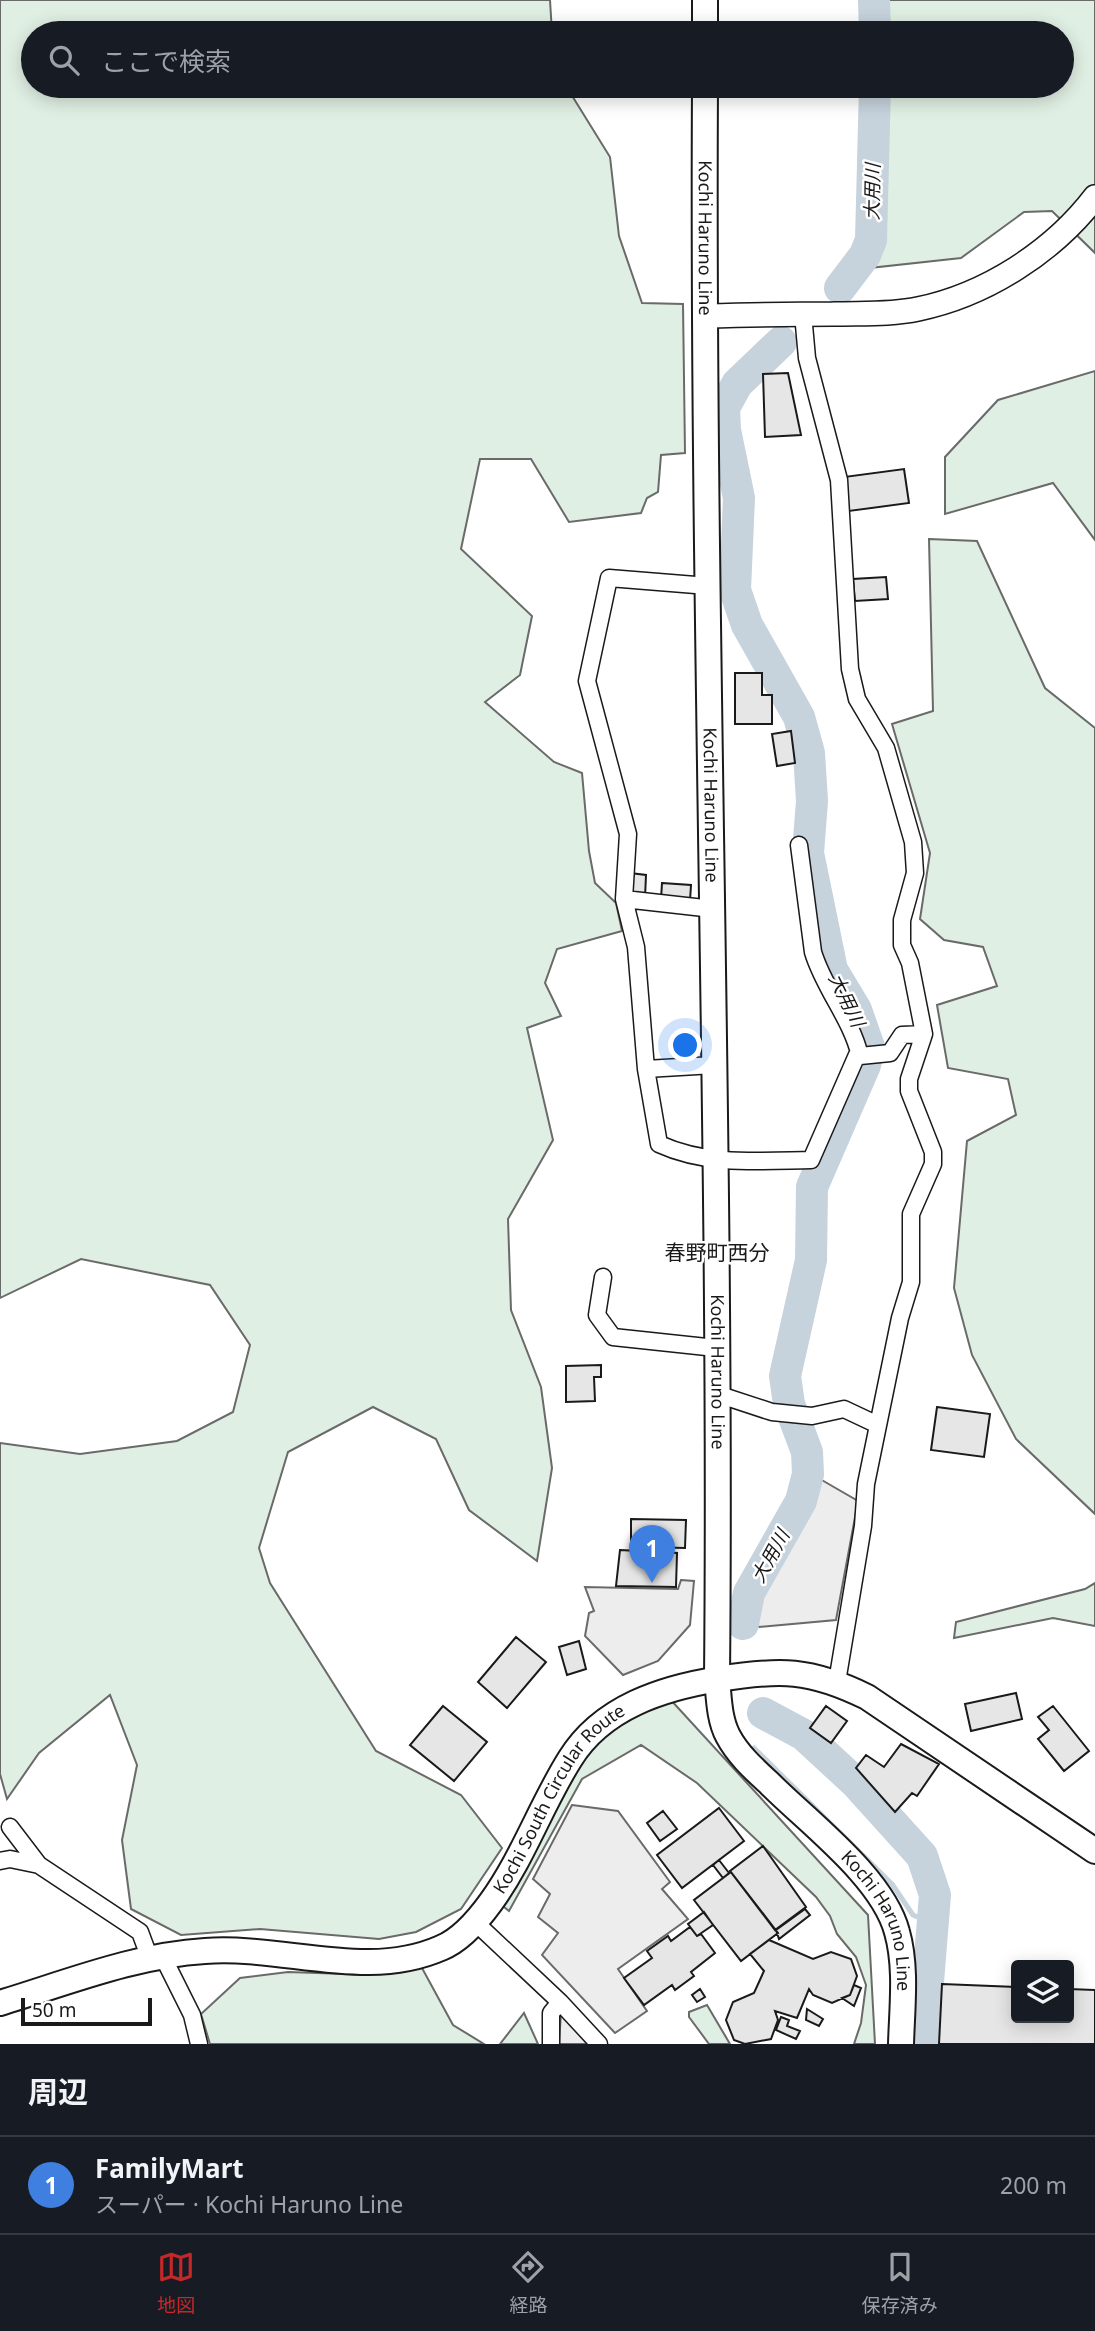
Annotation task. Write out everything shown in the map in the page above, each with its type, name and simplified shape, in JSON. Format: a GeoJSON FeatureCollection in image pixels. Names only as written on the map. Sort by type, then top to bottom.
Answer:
{"type":"FeatureCollection","features":[{"type":"Feature","properties":{"kind":"main road"},"geometry":{"type":"LineString","coordinates":[[705,0],[705,21]]}},
{"type":"Feature","properties":{"kind":"main road","name":"Kochi Haruno Line"},"geometry":{"type":"LineString","coordinates":[[705,98],[717,1679],[721,1715],[728,1736],[745,1760],[855,1867],[886,1904],[897,1932],[901,1960],[901,2044]]}},
{"type":"Feature","properties":{"kind":"main road","name":"Kochi South Circular Route"},"geometry":{"type":"LineString","coordinates":[[0,2003],[157,1958],[206,1950],[365,1962],[400,1961],[443,1948],[475,1923],[501,1889],[571,1756],[603,1724],[643,1697],[681,1684],[768,1670],[837,1682],[867,1697],[1095,1851]]}},
{"type":"Feature","properties":{"kind":"street"},"geometry":{"type":"LineString","coordinates":[[705,316],[894,313],[963,295],[1027,262],[1077,220],[1095,197]]}},
{"type":"Feature","properties":{"kind":"street"},"geometry":{"type":"LineString","coordinates":[[803,314],[807,358],[839,480],[850,669],[856,699],[886,748],[913,842],[915,873],[902,920],[902,945],[910,963],[924,1034],[909,1079],[909,1091],[933,1152],[933,1164],[911,1214],[911,1282],[866,1484],[863,1526],[837,1682]]}},
{"type":"Feature","properties":{"kind":"street"},"geometry":{"type":"LineString","coordinates":[[708,586],[609,579],[587,681],[628,834],[624,899],[636,947],[646,1069],[659,1144],[680,1153],[715,1161],[811,1160],[857,1055],[893,1051],[902,1035],[924,1034]]}},
{"type":"Feature","properties":{"kind":"street"},"geometry":{"type":"LineString","coordinates":[[799,845],[818,968],[868,1055]]}},
{"type":"Feature","properties":{"kind":"street"},"geometry":{"type":"LineString","coordinates":[[624,899],[713,909]]}},
{"type":"Feature","properties":{"kind":"street"},"geometry":{"type":"LineString","coordinates":[[646,1069],[714,1065]]}},
{"type":"Feature","properties":{"kind":"street"},"geometry":{"type":"LineString","coordinates":[[603,1277],[597,1315],[613,1337],[716,1348]]}},
{"type":"Feature","properties":{"kind":"street"},"geometry":{"type":"LineString","coordinates":[[716,1394],[772,1412],[812,1416],[845,1409],[878,1425]]}},
{"type":"Feature","properties":{"kind":"street"},"geometry":{"type":"LineString","coordinates":[[10,1827],[39,1865],[141,1932],[192,2015],[199,2044]]}},
{"type":"Feature","properties":{"kind":"street"},"geometry":{"type":"LineString","coordinates":[[0,1861],[10,1859],[39,1865]]}},
{"type":"Feature","properties":{"kind":"street"},"geometry":{"type":"LineString","coordinates":[[475,1923],[560,2002],[599,2044]]}},
{"type":"Feature","properties":{"kind":"street"},"geometry":{"type":"LineString","coordinates":[[551,2044],[551,2013],[560,2002]]}},
{"type":"Feature","properties":{"kind":"green space"},"geometry":{"type":"Polygon","coordinates":[[[0,0],[550,0],[551,21],[21,21],[21,98],[573,98],[610,157],[619,236],[642,303],[683,304],[685,453],[661,455],[658,492],[647,498],[641,513],[569,522],[531,459],[480,459],[461,549],[532,616],[520,675],[485,702],[554,762],[582,773],[589,851],[595,883],[616,903],[622,931],[557,949],[545,983],[561,1016],[527,1028],[553,1140],[508,1219],[511,1310],[541,1387],[552,1468],[537,1561],[469,1510],[436,1439],[373,1407],[288,1452],[259,1548],[270,1583],[376,1751],[461,1795],[502,1848],[461,1909],[416,1932],[379,1939],[260,1929],[181,1935],[131,1909],[122,1840],[137,1765],[110,1695],[39,1753],[7,1799],[0,1774],[0,1443],[80,1454],[177,1441],[233,1412],[250,1345],[210,1285],[81,1259],[0,1298],[0,0]]]}},
{"type":"Feature","properties":{"kind":"green space"},"geometry":{"type":"Polygon","coordinates":[[[888,0],[1095,0],[1095,253],[1052,211],[1024,212],[961,258],[869,268],[881,196],[878,98],[1074,98],[1074,21],[885,21],[888,0]]]}},
{"type":"Feature","properties":{"kind":"green space"},"geometry":{"type":"Polygon","coordinates":[[[1095,371],[1095,540],[1053,483],[945,514],[945,457],[998,400],[1095,371]]]}},
{"type":"Feature","properties":{"kind":"green space"},"geometry":{"type":"Polygon","coordinates":[[[929,539],[977,541],[1045,688],[1095,728],[1095,1514],[1016,1439],[972,1355],[954,1288],[967,1141],[1016,1115],[1008,1079],[948,1068],[937,1005],[997,986],[983,947],[944,940],[920,919],[930,853],[892,724],[933,711],[929,539]]]}},
{"type":"Feature","properties":{"kind":"green space"},"geometry":{"type":"Polygon","coordinates":[[[1095,1583],[1095,1626],[1053,1618],[954,1638],[956,1622],[1085,1589],[1095,1583]]]}},
{"type":"Feature","properties":{"kind":"green space"},"geometry":{"type":"Polygon","coordinates":[[[669,1698],[868,1915],[875,2044],[854,2044],[861,2023],[866,1985],[856,1957],[837,1934],[830,1916],[816,1897],[697,1783],[641,1745],[582,1779],[509,1911],[499,1903],[580,1757],[622,1719],[669,1698]]]}},
{"type":"Feature","properties":{"kind":"green space"},"geometry":{"type":"Polygon","coordinates":[[[422,1968],[453,2025],[484,2044],[210,2044],[201,2014],[240,1978],[288,1972],[346,1974],[422,1968]]]}},
{"type":"Feature","properties":{"kind":"green space"},"geometry":{"type":"Polygon","coordinates":[[[707,2005],[730,2044],[709,2044],[689,2017],[689,2012],[707,2005]]]}},
{"type":"Feature","properties":{"kind":"green space"},"geometry":{"type":"Polygon","coordinates":[[[524,2013],[538,2044],[500,2044],[524,2013]]]}},
{"type":"Feature","properties":{"kind":"shaded area"},"geometry":{"type":"Polygon","coordinates":[[[820,1479],[858,1501],[836,1620],[759,1627],[749,1617],[820,1479]]]}},
{"type":"Feature","properties":{"kind":"shaded area"},"geometry":{"type":"Polygon","coordinates":[[[681,1580],[694,1581],[690,1625],[658,1661],[623,1675],[585,1636],[589,1613],[594,1611],[585,1587],[678,1589],[681,1580]]]}},
{"type":"Feature","properties":{"kind":"shaded area"},"geometry":{"type":"Polygon","coordinates":[[[572,1805],[618,1811],[670,1882],[662,1889],[688,1919],[618,1969],[647,2011],[615,2033],[542,1955],[558,1933],[538,1917],[550,1894],[533,1879],[572,1805]]]}},
{"type":"Feature","properties":{"kind":"shaded area"},"geometry":{"type":"Polygon","coordinates":[[[561,2012],[585,2041],[587,2044],[559,2044],[561,2012]]]}},
{"type":"Feature","properties":{"kind":"building"},"geometry":{"type":"Polygon","coordinates":[[[788,373],[801,435],[765,437],[763,374],[788,373]]]}},
{"type":"Feature","properties":{"kind":"building"},"geometry":{"type":"Polygon","coordinates":[[[904,469],[909,503],[849,511],[844,477],[904,469]]]}},
{"type":"Feature","properties":{"kind":"building"},"geometry":{"type":"Polygon","coordinates":[[[886,577],[888,599],[855,601],[853,579],[886,577]]]}},
{"type":"Feature","properties":{"kind":"building"},"geometry":{"type":"Polygon","coordinates":[[[735,673],[762,673],[762,695],[772,695],[772,724],[735,724],[735,673]]]}},
{"type":"Feature","properties":{"kind":"building"},"geometry":{"type":"Polygon","coordinates":[[[791,731],[795,763],[777,766],[772,734],[791,731]]]}},
{"type":"Feature","properties":{"kind":"building"},"geometry":{"type":"Polygon","coordinates":[[[630,873],[646,875],[645,898],[628,897],[630,873]]]}},
{"type":"Feature","properties":{"kind":"building"},"geometry":{"type":"Polygon","coordinates":[[[662,883],[691,885],[690,901],[661,899],[662,883]]]}},
{"type":"Feature","properties":{"kind":"building"},"geometry":{"type":"Polygon","coordinates":[[[601,1365],[601,1377],[594,1377],[595,1401],[566,1402],[566,1366],[601,1365]]]}},
{"type":"Feature","properties":{"kind":"building"},"geometry":{"type":"Polygon","coordinates":[[[937,1407],[990,1414],[984,1457],[931,1450],[937,1407]]]}},
{"type":"Feature","properties":{"kind":"building"},"geometry":{"type":"Polygon","coordinates":[[[631,1519],[686,1520],[685,1548],[646,1547],[646,1540],[631,1540],[631,1519]]]}},
{"type":"Feature","properties":{"kind":"building"},"geometry":{"type":"Polygon","coordinates":[[[620,1550],[677,1553],[676,1587],[616,1586],[620,1550]]]}},
{"type":"Feature","properties":{"kind":"building"},"geometry":{"type":"Polygon","coordinates":[[[516,1637],[546,1662],[507,1708],[478,1682],[516,1637]]]}},
{"type":"Feature","properties":{"kind":"building"},"geometry":{"type":"Polygon","coordinates":[[[579,1641],[586,1669],[567,1675],[559,1647],[579,1641]]]}},
{"type":"Feature","properties":{"kind":"building"},"geometry":{"type":"Polygon","coordinates":[[[1016,1693],[1022,1719],[971,1731],[965,1704],[1016,1693]]]}},
{"type":"Feature","properties":{"kind":"building"},"geometry":{"type":"Polygon","coordinates":[[[443,1706],[487,1742],[454,1781],[410,1745],[443,1706]]]}},
{"type":"Feature","properties":{"kind":"building"},"geometry":{"type":"Polygon","coordinates":[[[826,1706],[847,1721],[831,1743],[810,1728],[826,1706]]]}},
{"type":"Feature","properties":{"kind":"building"},"geometry":{"type":"Polygon","coordinates":[[[1053,1706],[1089,1751],[1064,1771],[1038,1739],[1049,1730],[1038,1717],[1053,1706]]]}},
{"type":"Feature","properties":{"kind":"building"},"geometry":{"type":"Polygon","coordinates":[[[901,1744],[939,1764],[917,1796],[912,1793],[895,1812],[856,1768],[866,1755],[884,1767],[901,1744]]]}},
{"type":"Feature","properties":{"kind":"building"},"geometry":{"type":"Polygon","coordinates":[[[719,1808],[744,1841],[682,1888],[657,1855],[719,1808]]]}},
{"type":"Feature","properties":{"kind":"building"},"geometry":{"type":"Polygon","coordinates":[[[663,1811],[677,1829],[660,1841],[647,1823],[663,1811]]]}},
{"type":"Feature","properties":{"kind":"building"},"geometry":{"type":"Polygon","coordinates":[[[763,1846],[806,1907],[775,1930],[730,1871],[763,1846]]]}},
{"type":"Feature","properties":{"kind":"building"},"geometry":{"type":"Polygon","coordinates":[[[719,1860],[729,1873],[723,1878],[713,1865],[719,1860]]]}},
{"type":"Feature","properties":{"kind":"building"},"geometry":{"type":"Polygon","coordinates":[[[731,1872],[778,1933],[741,1961],[694,1900],[731,1872]]]}},
{"type":"Feature","properties":{"kind":"building"},"geometry":{"type":"Polygon","coordinates":[[[805,1909],[810,1915],[779,1939],[776,1930],[805,1909]]]}},
{"type":"Feature","properties":{"kind":"building"},"geometry":{"type":"Polygon","coordinates":[[[704,1912],[713,1925],[697,1936],[688,1924],[704,1912]]]}},
{"type":"Feature","properties":{"kind":"building"},"geometry":{"type":"Polygon","coordinates":[[[690,1927],[697,1936],[701,1934],[715,1953],[691,1972],[694,1976],[675,1990],[672,1985],[644,2005],[624,1978],[652,1958],[647,1951],[668,1936],[671,1941],[690,1927]]]}},
{"type":"Feature","properties":{"kind":"building"},"geometry":{"type":"Polygon","coordinates":[[[769,1940],[813,1959],[831,1952],[851,1959],[857,1976],[850,1995],[832,2003],[813,1995],[809,1989],[797,2018],[775,2011],[778,2020],[771,2039],[745,2044],[734,2040],[726,2020],[733,2002],[754,1993],[764,1971],[750,1954],[769,1940]]]}},
{"type":"Feature","properties":{"kind":"building"},"geometry":{"type":"Polygon","coordinates":[[[942,1984],[1011,1987],[1011,2023],[1074,2023],[1074,1989],[1095,1990],[1095,2044],[939,2044],[942,1984]]]}},
{"type":"Feature","properties":{"kind":"building"},"geometry":{"type":"Polygon","coordinates":[[[854,1985],[861,1988],[854,2006],[842,1998],[850,1995],[854,1985]]]}},
{"type":"Feature","properties":{"kind":"building"},"geometry":{"type":"Polygon","coordinates":[[[700,1989],[705,1997],[697,2002],[692,1995],[700,1989]]]}},
{"type":"Feature","properties":{"kind":"building"},"geometry":{"type":"Polygon","coordinates":[[[807,2009],[823,2019],[819,2026],[806,2020],[807,2009]]]}},
{"type":"Feature","properties":{"kind":"building"},"geometry":{"type":"Polygon","coordinates":[[[781,2017],[789,2020],[787,2026],[800,2031],[796,2039],[776,2030],[781,2017]]]}},
{"type":"Feature","properties":{"kind":"waterway","name":"大用川"},"geometry":{"type":"LineString","coordinates":[[874,0],[875,21]]}},
{"type":"Feature","properties":{"kind":"waterway","name":"大用川"},"geometry":{"type":"LineString","coordinates":[[840,288],[865,255],[871,240],[875,98]]}},
{"type":"Feature","properties":{"kind":"waterway","name":"大用川"},"geometry":{"type":"LineString","coordinates":[[743,1624],[749,1593],[801,1501],[808,1474],[807,1452],[789,1404],[785,1376],[811,1260],[812,1187],[865,1065],[869,1047],[856,1010],[832,970],[808,853],[812,801],[809,753],[799,717],[747,625],[735,590],[739,498],[725,430],[724,408],[737,384],[781,342]]}},
{"type":"Feature","properties":{"kind":"waterway","name":"大用川"},"geometry":{"type":"LineString","coordinates":[[763,1713],[804,1735],[856,1783],[922,1856],[935,1895],[923,2044]]}},
{"type":"Feature","properties":{"kind":"waterway"},"geometry":{"type":"LineString","coordinates":[[754,1748],[892,1884],[913,1915],[932,1923]]}},
{"type":"Feature","properties":{"kind":"place","name":"FamilyMart"},"geometry":{"type":"Point","coordinates":[652,1583]}},
{"type":"Feature","properties":{"kind":"district","name":"春野町西分"},"geometry":{"type":"Point","coordinates":[717,1253]}}]}
